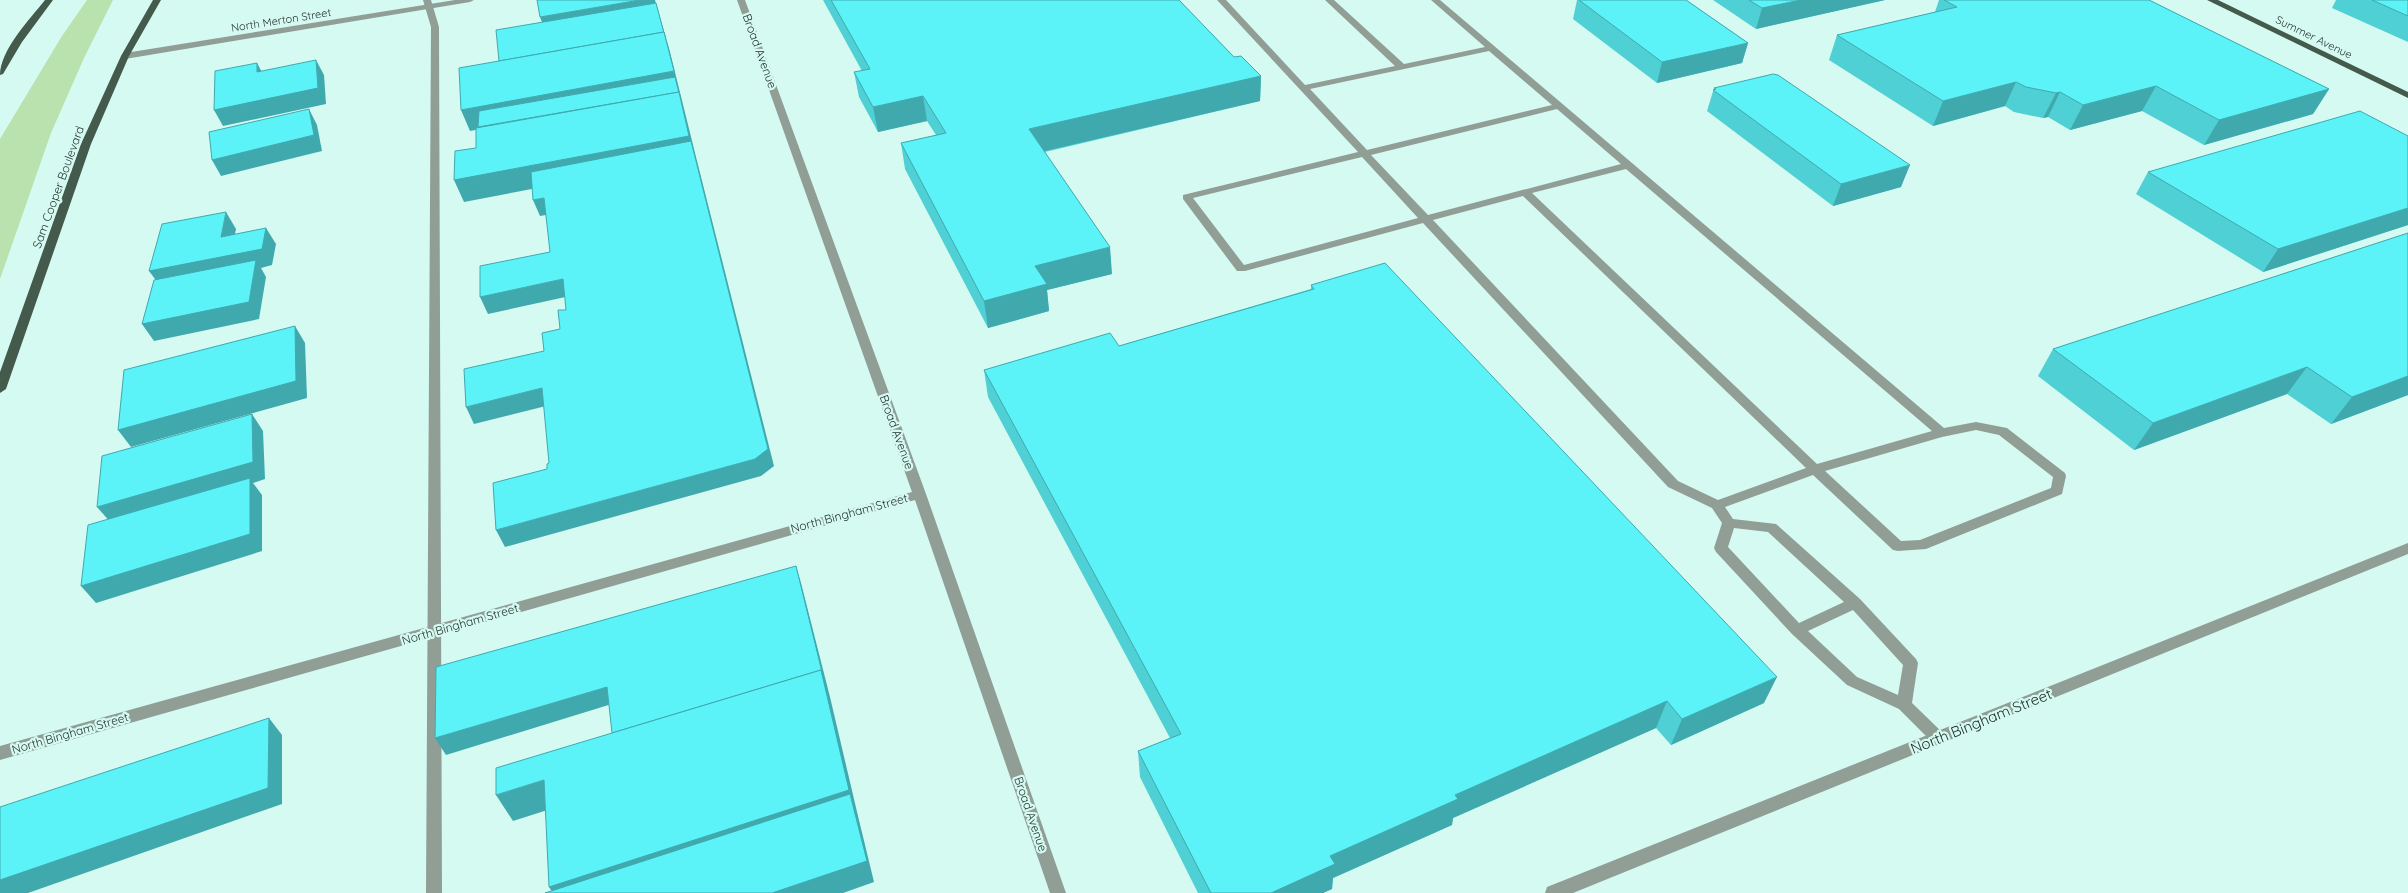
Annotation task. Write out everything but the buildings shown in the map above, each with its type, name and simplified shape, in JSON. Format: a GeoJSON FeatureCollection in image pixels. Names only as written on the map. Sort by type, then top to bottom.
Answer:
{"type":"FeatureCollection","features":[{"type":"Feature","properties":{"kind":"main road"},"geometry":{"type":"LineString","coordinates":[[0,72],[18,41],[49,0]]}},
{"type":"Feature","properties":{"kind":"main road","name":"Sam Cooper Boulevard"},"geometry":{"type":"LineString","coordinates":[[0,389],[86,144],[125,56],[157,0]]}},
{"type":"Feature","properties":{"kind":"main road","name":"Summer Avenue"},"geometry":{"type":"LineString","coordinates":[[2211,0],[2408,95]]}},
{"type":"Feature","properties":{"kind":"street","name":"North Merton Street"},"geometry":{"type":"LineString","coordinates":[[125,56],[428,4],[470,0]]}},
{"type":"Feature","properties":{"kind":"street","name":"Broad Avenue"},"geometry":{"type":"LineString","coordinates":[[741,0],[920,494],[1058,893]]}},
{"type":"Feature","properties":{"kind":"street"},"geometry":{"type":"LineString","coordinates":[[1221,0],[1673,484],[1717,505],[1729,523]]}},
{"type":"Feature","properties":{"kind":"street"},"geometry":{"type":"LineString","coordinates":[[1329,0],[1402,67]]}},
{"type":"Feature","properties":{"kind":"street"},"geometry":{"type":"LineString","coordinates":[[1435,0],[1942,433]]}},
{"type":"Feature","properties":{"kind":"street"},"geometry":{"type":"LineString","coordinates":[[428,4],[435,27],[434,893]]}},
{"type":"Feature","properties":{"kind":"street"},"geometry":{"type":"LineString","coordinates":[[1303,88],[1491,48]]}},
{"type":"Feature","properties":{"kind":"street"},"geometry":{"type":"LineString","coordinates":[[1560,106],[1187,197],[1241,269],[1424,218],[1629,165]]}},
{"type":"Feature","properties":{"kind":"street"},"geometry":{"type":"LineString","coordinates":[[1525,192],[1815,469],[1898,546],[1921,545],[2057,491],[2060,476],[2003,431],[1976,426],[1942,433],[1815,469],[1717,505]]}},
{"type":"Feature","properties":{"kind":"street","name":"North Bingham Street"},"geometry":{"type":"LineString","coordinates":[[0,753],[920,494]]}},
{"type":"Feature","properties":{"kind":"street"},"geometry":{"type":"LineString","coordinates":[[1729,523],[1772,527],[1855,603],[1911,663],[1904,705]]}},
{"type":"Feature","properties":{"kind":"street"},"geometry":{"type":"LineString","coordinates":[[1729,523],[1721,548],[1797,630],[1852,681],[1904,705],[1938,738]]}},
{"type":"Feature","properties":{"kind":"street","name":"North Bingham Street"},"geometry":{"type":"LineString","coordinates":[[1553,893],[2408,548]]}},
{"type":"Feature","properties":{"kind":"street"},"geometry":{"type":"LineString","coordinates":[[1797,630],[1855,603]]}},
{"type":"Feature","properties":{"kind":"green space"},"geometry":{"type":"Polygon","coordinates":[[[87,0],[113,0],[84,58],[51,133],[0,279],[0,139],[62,36],[87,0]]]}}]}
